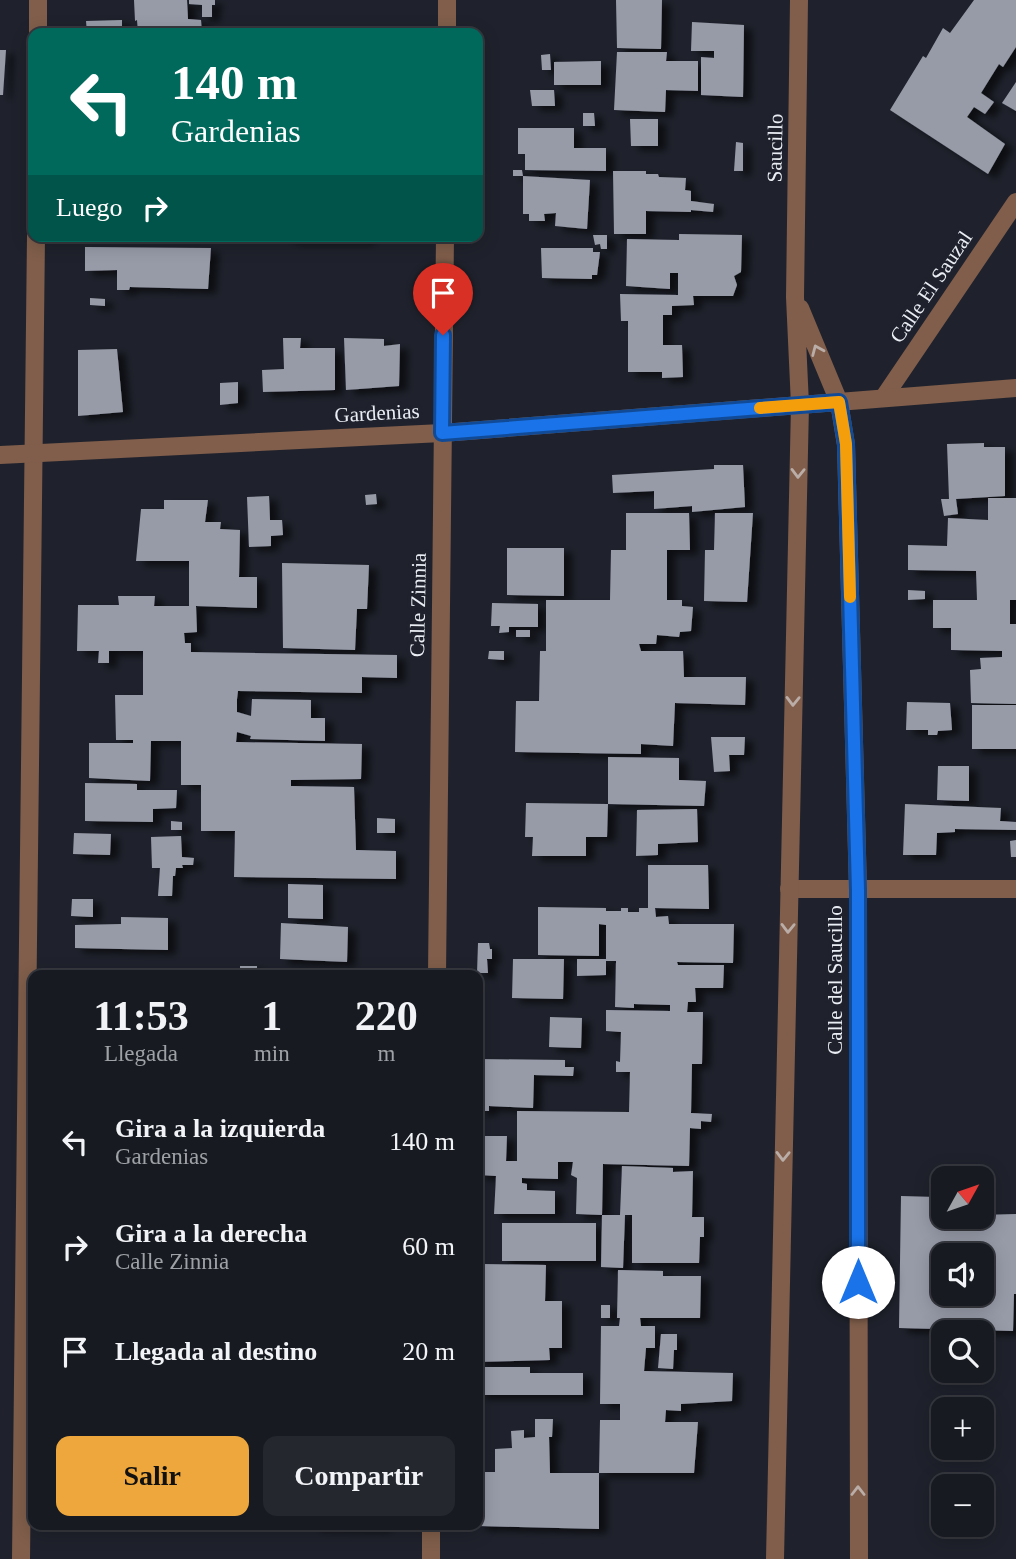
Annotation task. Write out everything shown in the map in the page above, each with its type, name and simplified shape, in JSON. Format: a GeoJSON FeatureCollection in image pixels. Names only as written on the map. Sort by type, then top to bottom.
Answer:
{"type":"FeatureCollection","features":[{"type":"Feature","properties":{"kind":"street"},"geometry":{"type":"LineString","coordinates":[[37,28],[38,0]]}},
{"type":"Feature","properties":{"kind":"street"},"geometry":{"type":"LineString","coordinates":[[447,0],[447,28]]}},
{"type":"Feature","properties":{"kind":"street","name":"Saucillo"},"geometry":{"type":"LineString","coordinates":[[799,0],[796,298],[800,405]]}},
{"type":"Feature","properties":{"kind":"street","name":"Calle El Sauzal"},"geometry":{"type":"LineString","coordinates":[[884,397],[1016,202]]}},
{"type":"Feature","properties":{"kind":"street"},"geometry":{"type":"LineString","coordinates":[[28,970],[36,242]]}},
{"type":"Feature","properties":{"kind":"street","name":"Calle Zinnia"},"geometry":{"type":"LineString","coordinates":[[437,970],[444,242]]}},
{"type":"Feature","properties":{"kind":"street","name":"Saucillo"},"geometry":{"type":"LineString","coordinates":[[796,298],[839,402]]}},
{"type":"Feature","properties":{"kind":"street","name":"Gardenias"},"geometry":{"type":"LineString","coordinates":[[0,456],[442,433],[1016,387]]}},
{"type":"Feature","properties":{"kind":"street","name":"Calle del Saucillo"},"geometry":{"type":"LineString","coordinates":[[839,402],[846,444],[858,890],[859,1559]]}},
{"type":"Feature","properties":{"kind":"street"},"geometry":{"type":"LineString","coordinates":[[775,1559],[800,405]]}},
{"type":"Feature","properties":{"kind":"street"},"geometry":{"type":"LineString","coordinates":[[789,889],[1016,889]]}},
{"type":"Feature","properties":{"kind":"street"},"geometry":{"type":"LineString","coordinates":[[21,1559],[28,1006]]}},
{"type":"Feature","properties":{"kind":"street"},"geometry":{"type":"LineString","coordinates":[[431,1530],[431,1559]]}},
{"type":"Feature","properties":{"kind":"building"},"geometry":{"type":"Polygon","coordinates":[[[134,0],[187,0],[188,19],[201,20],[202,28],[138,28],[137,20],[135,21],[134,0]]]}},
{"type":"Feature","properties":{"kind":"building"},"geometry":{"type":"Polygon","coordinates":[[[189,0],[215,0],[212,17],[202,17],[202,5],[189,4],[189,0]]]}},
{"type":"Feature","properties":{"kind":"building"},"geometry":{"type":"Polygon","coordinates":[[[616,0],[662,0],[661,49],[617,48],[616,0]]]}},
{"type":"Feature","properties":{"kind":"building"},"geometry":{"type":"Polygon","coordinates":[[[974,0],[1016,0],[1016,47],[1003,67],[999,64],[981,93],[994,102],[985,114],[974,107],[967,117],[1005,144],[988,174],[890,110],[943,28],[950,33],[974,0]]]}},
{"type":"Feature","properties":{"kind":"building"},"geometry":{"type":"Polygon","coordinates":[[[122,20],[122,28],[87,28],[86,21],[122,20]]]}},
{"type":"Feature","properties":{"kind":"building"},"geometry":{"type":"Polygon","coordinates":[[[692,22],[744,25],[743,97],[701,95],[701,57],[714,58],[714,51],[691,51],[692,22]]]}},
{"type":"Feature","properties":{"kind":"building"},"geometry":{"type":"Polygon","coordinates":[[[0,50],[6,50],[3,95],[0,95],[0,50]]]}},
{"type":"Feature","properties":{"kind":"building"},"geometry":{"type":"Polygon","coordinates":[[[617,52],[667,52],[666,61],[698,61],[698,91],[666,90],[665,112],[614,110],[617,52]]]}},
{"type":"Feature","properties":{"kind":"building"},"geometry":{"type":"Polygon","coordinates":[[[550,54],[551,70],[542,70],[541,55],[550,54]]]}},
{"type":"Feature","properties":{"kind":"building"},"geometry":{"type":"Polygon","coordinates":[[[601,61],[601,85],[554,85],[554,62],[601,61]]]}},
{"type":"Feature","properties":{"kind":"building"},"geometry":{"type":"Polygon","coordinates":[[[1016,82],[1016,111],[1002,103],[1016,82]]]}},
{"type":"Feature","properties":{"kind":"building"},"geometry":{"type":"Polygon","coordinates":[[[530,90],[554,90],[555,106],[532,106],[530,90]]]}},
{"type":"Feature","properties":{"kind":"building"},"geometry":{"type":"Polygon","coordinates":[[[583,113],[594,113],[595,126],[583,126],[583,113]]]}},
{"type":"Feature","properties":{"kind":"building"},"geometry":{"type":"Polygon","coordinates":[[[630,119],[658,119],[658,146],[631,146],[630,119]]]}},
{"type":"Feature","properties":{"kind":"building"},"geometry":{"type":"Polygon","coordinates":[[[518,128],[574,128],[574,148],[606,148],[606,171],[525,170],[525,154],[518,154],[518,128]]]}},
{"type":"Feature","properties":{"kind":"building"},"geometry":{"type":"Polygon","coordinates":[[[736,142],[743,143],[743,171],[734,171],[736,142]]]}},
{"type":"Feature","properties":{"kind":"building"},"geometry":{"type":"Polygon","coordinates":[[[513,170],[522,170],[523,176],[513,176],[513,170]]]}},
{"type":"Feature","properties":{"kind":"building"},"geometry":{"type":"Polygon","coordinates":[[[613,171],[646,171],[646,174],[658,174],[659,177],[686,178],[685,190],[691,191],[691,201],[714,204],[713,212],[646,211],[646,234],[614,234],[613,171]]]}},
{"type":"Feature","properties":{"kind":"building"},"geometry":{"type":"Polygon","coordinates":[[[523,176],[590,180],[587,229],[555,226],[556,213],[544,214],[545,221],[529,221],[529,214],[523,214],[523,176]]]}},
{"type":"Feature","properties":{"kind":"building"},"geometry":{"type":"Polygon","coordinates":[[[679,234],[742,235],[741,272],[734,276],[737,285],[733,296],[693,296],[694,305],[672,306],[672,315],[663,315],[663,345],[682,345],[683,377],[662,378],[662,372],[628,372],[628,321],[621,321],[620,294],[678,295],[678,273],[670,273],[670,289],[626,286],[627,239],[679,240],[679,234]]]}},
{"type":"Feature","properties":{"kind":"building"},"geometry":{"type":"Polygon","coordinates":[[[593,235],[607,235],[607,249],[601,249],[600,244],[595,245],[593,235]]]}},
{"type":"Feature","properties":{"kind":"building"},"geometry":{"type":"Polygon","coordinates":[[[85,247],[211,248],[208,289],[130,287],[129,290],[117,290],[117,270],[85,271],[85,247]]]}},
{"type":"Feature","properties":{"kind":"building"},"geometry":{"type":"Polygon","coordinates":[[[541,248],[593,248],[593,252],[600,252],[597,275],[592,275],[592,279],[542,278],[541,248]]]}},
{"type":"Feature","properties":{"kind":"building"},"geometry":{"type":"Polygon","coordinates":[[[90,298],[105,299],[105,306],[90,305],[90,298]]]}},
{"type":"Feature","properties":{"kind":"building"},"geometry":{"type":"Polygon","coordinates":[[[283,338],[301,338],[300,348],[335,348],[335,390],[263,392],[262,370],[284,369],[283,338]]]}},
{"type":"Feature","properties":{"kind":"building"},"geometry":{"type":"Polygon","coordinates":[[[344,338],[384,339],[384,346],[400,344],[399,386],[346,390],[344,338]]]}},
{"type":"Feature","properties":{"kind":"building"},"geometry":{"type":"Polygon","coordinates":[[[117,349],[123,412],[78,416],[78,350],[117,349]]]}},
{"type":"Feature","properties":{"kind":"building"},"geometry":{"type":"Polygon","coordinates":[[[238,382],[238,403],[220,405],[220,383],[238,382]]]}},
{"type":"Feature","properties":{"kind":"building"},"geometry":{"type":"Polygon","coordinates":[[[984,443],[984,447],[1005,447],[1005,496],[956,499],[958,514],[944,516],[941,499],[949,499],[947,444],[984,443]]]}},
{"type":"Feature","properties":{"kind":"building"},"geometry":{"type":"Polygon","coordinates":[[[714,465],[743,465],[745,507],[692,512],[692,506],[654,509],[654,491],[613,493],[612,475],[714,469],[714,465]]]}},
{"type":"Feature","properties":{"kind":"building"},"geometry":{"type":"Polygon","coordinates":[[[376,494],[377,504],[366,505],[365,495],[376,494]]]}},
{"type":"Feature","properties":{"kind":"building"},"geometry":{"type":"Polygon","coordinates":[[[269,496],[270,520],[282,520],[283,535],[271,536],[271,546],[249,547],[247,497],[269,496]]]}},
{"type":"Feature","properties":{"kind":"building"},"geometry":{"type":"Polygon","coordinates":[[[988,498],[1016,498],[1016,600],[1010,600],[1010,624],[1016,624],[1016,704],[971,703],[970,670],[981,669],[980,658],[1002,657],[1002,651],[951,650],[951,628],[933,628],[933,600],[977,600],[976,571],[908,570],[908,545],[947,546],[948,518],[988,520],[988,498]]]}},
{"type":"Feature","properties":{"kind":"building"},"geometry":{"type":"Polygon","coordinates":[[[164,500],[208,500],[205,522],[221,522],[220,529],[240,530],[239,577],[257,577],[257,608],[196,606],[197,632],[184,633],[185,643],[191,643],[191,652],[397,655],[397,678],[362,677],[362,693],[238,691],[237,712],[251,716],[252,699],[311,700],[311,718],[325,718],[325,741],[250,739],[251,736],[237,732],[236,742],[362,744],[361,779],[291,780],[291,786],[354,787],[356,850],[396,851],[396,879],[234,877],[235,831],[201,831],[201,785],[181,785],[181,741],[151,741],[150,781],[89,778],[89,743],[133,743],[133,740],[116,740],[115,695],[143,695],[143,651],[109,651],[109,663],[98,663],[99,651],[77,651],[78,605],[119,605],[118,596],[155,596],[154,606],[189,606],[189,561],[136,561],[141,509],[164,509],[164,500]]]}},
{"type":"Feature","properties":{"kind":"building"},"geometry":{"type":"Polygon","coordinates":[[[626,513],[689,513],[690,550],[667,550],[667,600],[682,600],[682,606],[693,607],[691,631],[680,632],[679,637],[657,635],[656,644],[639,644],[641,651],[683,651],[684,677],[746,677],[745,705],[675,703],[673,746],[641,744],[641,754],[515,752],[516,701],[539,701],[540,651],[546,651],[546,600],[610,600],[611,550],[626,550],[626,513]]]}},
{"type":"Feature","properties":{"kind":"building"},"geometry":{"type":"Polygon","coordinates":[[[715,513],[753,513],[747,602],[704,601],[705,550],[714,550],[715,513]]]}},
{"type":"Feature","properties":{"kind":"building"},"geometry":{"type":"Polygon","coordinates":[[[507,548],[564,548],[564,596],[507,595],[507,548]]]}},
{"type":"Feature","properties":{"kind":"building"},"geometry":{"type":"Polygon","coordinates":[[[282,563],[369,565],[367,609],[357,609],[355,650],[283,648],[282,563]]]}},
{"type":"Feature","properties":{"kind":"building"},"geometry":{"type":"Polygon","coordinates":[[[908,590],[925,591],[925,599],[908,600],[908,590]]]}},
{"type":"Feature","properties":{"kind":"building"},"geometry":{"type":"Polygon","coordinates":[[[492,603],[538,604],[538,627],[509,627],[509,632],[499,633],[500,626],[491,626],[492,603]]]}},
{"type":"Feature","properties":{"kind":"building"},"geometry":{"type":"Polygon","coordinates":[[[516,630],[530,630],[530,637],[516,637],[516,630]]]}},
{"type":"Feature","properties":{"kind":"building"},"geometry":{"type":"Polygon","coordinates":[[[489,651],[504,651],[504,660],[488,659],[489,651]]]}},
{"type":"Feature","properties":{"kind":"building"},"geometry":{"type":"Polygon","coordinates":[[[907,702],[950,703],[952,730],[928,735],[928,730],[906,730],[907,702]]]}},
{"type":"Feature","properties":{"kind":"building"},"geometry":{"type":"Polygon","coordinates":[[[972,705],[1016,705],[1016,749],[972,749],[972,705]]]}},
{"type":"Feature","properties":{"kind":"building"},"geometry":{"type":"Polygon","coordinates":[[[711,737],[745,737],[744,755],[729,755],[730,771],[714,772],[711,737]]]}},
{"type":"Feature","properties":{"kind":"building"},"geometry":{"type":"Polygon","coordinates":[[[608,757],[679,758],[679,780],[706,781],[704,806],[608,804],[608,757]]]}},
{"type":"Feature","properties":{"kind":"building"},"geometry":{"type":"Polygon","coordinates":[[[938,766],[969,766],[969,801],[937,800],[938,766]]]}},
{"type":"Feature","properties":{"kind":"building"},"geometry":{"type":"Polygon","coordinates":[[[85,783],[137,784],[137,790],[177,790],[176,808],[153,809],[153,822],[85,821],[85,783]]]}},
{"type":"Feature","properties":{"kind":"building"},"geometry":{"type":"Polygon","coordinates":[[[526,803],[608,804],[607,837],[586,837],[586,856],[532,856],[533,837],[525,837],[526,803]]]}},
{"type":"Feature","properties":{"kind":"building"},"geometry":{"type":"Polygon","coordinates":[[[905,804],[1001,808],[1000,821],[1016,822],[1016,830],[955,829],[955,832],[937,833],[936,855],[903,855],[905,804]]]}},
{"type":"Feature","properties":{"kind":"building"},"geometry":{"type":"Polygon","coordinates":[[[697,809],[698,842],[658,844],[658,855],[636,856],[637,810],[697,809]]]}},
{"type":"Feature","properties":{"kind":"building"},"geometry":{"type":"Polygon","coordinates":[[[377,818],[395,819],[395,833],[377,833],[377,818]]]}},
{"type":"Feature","properties":{"kind":"building"},"geometry":{"type":"Polygon","coordinates":[[[171,821],[182,822],[182,830],[171,830],[171,821]]]}},
{"type":"Feature","properties":{"kind":"building"},"geometry":{"type":"Polygon","coordinates":[[[74,833],[111,834],[110,855],[73,854],[74,833]]]}},
{"type":"Feature","properties":{"kind":"building"},"geometry":{"type":"Polygon","coordinates":[[[181,836],[182,857],[194,858],[193,865],[176,868],[172,896],[158,896],[160,868],[152,868],[151,837],[181,836]]]}},
{"type":"Feature","properties":{"kind":"building"},"geometry":{"type":"Polygon","coordinates":[[[1016,840],[1016,857],[1011,857],[1010,841],[1016,840]]]}},
{"type":"Feature","properties":{"kind":"building"},"geometry":{"type":"Polygon","coordinates":[[[648,865],[708,865],[709,909],[655,908],[656,917],[668,916],[669,924],[734,924],[733,963],[677,962],[678,965],[724,965],[723,988],[695,988],[696,1002],[688,1002],[687,1012],[703,1012],[702,1064],[692,1064],[691,1113],[712,1114],[711,1122],[701,1121],[701,1129],[690,1128],[689,1166],[603,1164],[602,1215],[576,1214],[577,1178],[571,1175],[573,1162],[558,1162],[558,1179],[522,1178],[522,1183],[527,1184],[527,1190],[555,1191],[555,1214],[494,1214],[496,1176],[483,1175],[483,1136],[507,1136],[506,1161],[517,1161],[517,1111],[629,1112],[630,1072],[616,1072],[616,1061],[620,1062],[621,1032],[606,1031],[606,1010],[670,1011],[670,1005],[634,1004],[634,1008],[615,1007],[616,961],[606,961],[606,925],[599,924],[599,956],[538,955],[538,907],[606,908],[606,911],[628,908],[628,912],[639,912],[639,908],[648,908],[648,865]]]}},
{"type":"Feature","properties":{"kind":"building"},"geometry":{"type":"Polygon","coordinates":[[[288,884],[323,885],[323,919],[288,918],[288,884]]]}},
{"type":"Feature","properties":{"kind":"building"},"geometry":{"type":"Polygon","coordinates":[[[72,899],[93,899],[93,917],[71,916],[72,899]]]}},
{"type":"Feature","properties":{"kind":"building"},"geometry":{"type":"Polygon","coordinates":[[[121,917],[168,918],[168,950],[75,948],[75,925],[121,924],[121,917]]]}},
{"type":"Feature","properties":{"kind":"building"},"geometry":{"type":"Polygon","coordinates":[[[281,923],[348,927],[347,962],[280,959],[281,923]]]}},
{"type":"Feature","properties":{"kind":"building"},"geometry":{"type":"Polygon","coordinates":[[[478,943],[489,943],[492,959],[487,959],[488,973],[477,970],[478,943]]]}},
{"type":"Feature","properties":{"kind":"building"},"geometry":{"type":"Polygon","coordinates":[[[513,959],[564,959],[563,999],[512,998],[513,959]]]}},
{"type":"Feature","properties":{"kind":"building"},"geometry":{"type":"Polygon","coordinates":[[[577,959],[606,959],[606,975],[577,976],[577,959]]]}},
{"type":"Feature","properties":{"kind":"building"},"geometry":{"type":"Polygon","coordinates":[[[240,966],[257,966],[257,970],[240,970],[240,966]]]}},
{"type":"Feature","properties":{"kind":"building"},"geometry":{"type":"Polygon","coordinates":[[[289,968],[320,970],[289,970],[289,968]]]}},
{"type":"Feature","properties":{"kind":"building"},"geometry":{"type":"Polygon","coordinates":[[[550,1017],[582,1018],[581,1048],[549,1047],[550,1017]]]}},
{"type":"Feature","properties":{"kind":"building"},"geometry":{"type":"Polygon","coordinates":[[[483,1059],[565,1060],[565,1067],[574,1067],[573,1076],[534,1075],[533,1108],[489,1106],[489,1111],[483,1111],[483,1059]]]}},
{"type":"Feature","properties":{"kind":"building"},"geometry":{"type":"Polygon","coordinates":[[[622,1166],[673,1168],[673,1172],[693,1171],[692,1217],[704,1217],[704,1237],[700,1237],[699,1263],[632,1263],[632,1215],[625,1215],[623,1268],[601,1267],[602,1215],[620,1215],[622,1166]]]}},
{"type":"Feature","properties":{"kind":"building"},"geometry":{"type":"Polygon","coordinates":[[[901,1196],[931,1197],[931,1229],[994,1229],[994,1215],[1016,1214],[1013,1331],[994,1330],[994,1320],[931,1320],[931,1329],[899,1328],[901,1196]]]}},
{"type":"Feature","properties":{"kind":"building"},"geometry":{"type":"Polygon","coordinates":[[[502,1223],[596,1223],[596,1261],[502,1261],[502,1223]]]}},
{"type":"Feature","properties":{"kind":"building"},"geometry":{"type":"Polygon","coordinates":[[[483,1264],[546,1265],[545,1301],[562,1301],[562,1348],[549,1348],[550,1360],[483,1362],[483,1264]]]}},
{"type":"Feature","properties":{"kind":"building"},"geometry":{"type":"Polygon","coordinates":[[[618,1270],[663,1271],[663,1276],[701,1276],[700,1318],[640,1318],[641,1326],[655,1326],[655,1348],[646,1348],[644,1371],[733,1373],[732,1401],[681,1404],[681,1411],[666,1410],[665,1422],[698,1422],[694,1473],[599,1473],[600,1420],[620,1420],[620,1404],[600,1404],[601,1326],[619,1326],[618,1270]]]}},
{"type":"Feature","properties":{"kind":"building"},"geometry":{"type":"Polygon","coordinates":[[[601,1305],[610,1305],[610,1318],[601,1318],[601,1305]]]}},
{"type":"Feature","properties":{"kind":"building"},"geometry":{"type":"Polygon","coordinates":[[[661,1334],[677,1334],[673,1369],[658,1368],[661,1334]]]}},
{"type":"Feature","properties":{"kind":"building"},"geometry":{"type":"Polygon","coordinates":[[[483,1367],[530,1367],[530,1373],[583,1373],[583,1395],[483,1395],[483,1367]]]}},
{"type":"Feature","properties":{"kind":"building"},"geometry":{"type":"Polygon","coordinates":[[[535,1419],[553,1419],[552,1437],[549,1437],[550,1473],[599,1473],[599,1529],[483,1526],[483,1472],[495,1472],[495,1449],[512,1448],[511,1431],[524,1430],[524,1438],[535,1437],[535,1419]]]}},
{"type":"Feature","properties":{"kind":"slow traffic"},"geometry":{"type":"LineString","coordinates":[[760,408],[839,402],[846,444],[850,597]]}},
{"type":"Feature","properties":{"kind":"route"},"geometry":{"type":"LineString","coordinates":[[443,335],[442,433],[839,402],[846,444],[858,890],[858,1282]]}}]}
